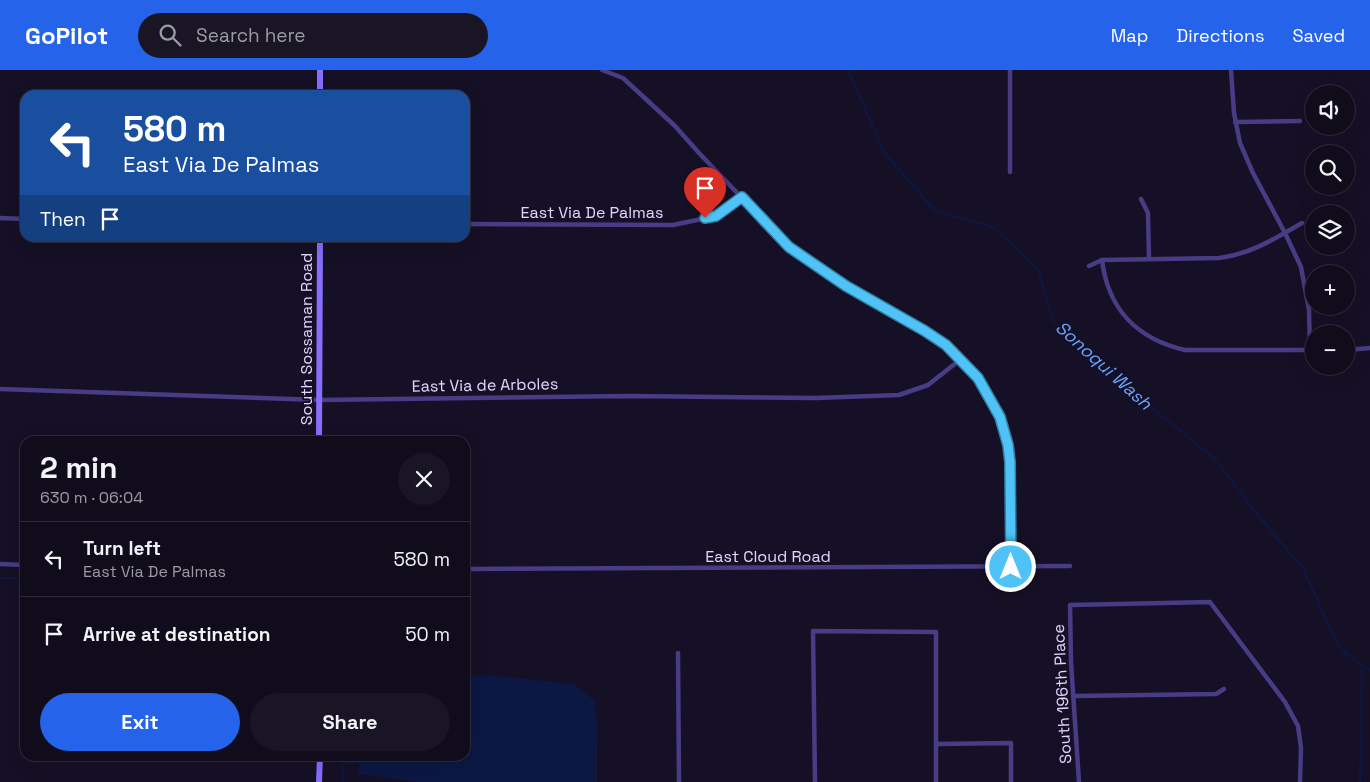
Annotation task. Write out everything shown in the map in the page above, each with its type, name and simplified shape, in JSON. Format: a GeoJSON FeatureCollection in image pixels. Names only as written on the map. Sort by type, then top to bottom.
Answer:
{"type":"FeatureCollection","features":[{"type":"Feature","properties":{"kind":"main road"},"geometry":{"type":"LineString","coordinates":[[320,70],[320,90]]}},
{"type":"Feature","properties":{"kind":"main road","name":"South Sossaman Road"},"geometry":{"type":"LineString","coordinates":[[319,436],[320,242]]}},
{"type":"Feature","properties":{"kind":"main road"},"geometry":{"type":"LineString","coordinates":[[319,782],[320,761]]}},
{"type":"Feature","properties":{"kind":"street"},"geometry":{"type":"LineString","coordinates":[[602,70],[624,78],[675,126],[699,154],[789,247],[846,286],[946,345],[978,378],[1000,417],[1008,445],[1010,462],[1011,567]]}},
{"type":"Feature","properties":{"kind":"street"},"geometry":{"type":"LineString","coordinates":[[1010,70],[1010,172]]}},
{"type":"Feature","properties":{"kind":"street"},"geometry":{"type":"LineString","coordinates":[[1231,70],[1237,133],[1246,158],[1286,233],[1301,267],[1308,297],[1310,325]]}},
{"type":"Feature","properties":{"kind":"street"},"geometry":{"type":"LineString","coordinates":[[1235,122],[1300,122]]}},
{"type":"Feature","properties":{"kind":"street","name":"East Via De Palmas"},"geometry":{"type":"LineString","coordinates":[[470,224],[673,225],[716,216],[742,197]]}},
{"type":"Feature","properties":{"kind":"street"},"geometry":{"type":"LineString","coordinates":[[1141,199],[1148,213],[1149,259]]}},
{"type":"Feature","properties":{"kind":"street"},"geometry":{"type":"LineString","coordinates":[[0,218],[20,219]]}},
{"type":"Feature","properties":{"kind":"street"},"geometry":{"type":"LineString","coordinates":[[1090,266],[1102,260],[1236,256],[1249,252],[1302,223]]}},
{"type":"Feature","properties":{"kind":"street"},"geometry":{"type":"LineString","coordinates":[[1102,260],[1107,284],[1120,310],[1130,322],[1152,339],[1185,350],[1305,350]]}},
{"type":"Feature","properties":{"kind":"street"},"geometry":{"type":"LineString","coordinates":[[1355,349],[1370,348]]}},
{"type":"Feature","properties":{"kind":"street","name":"East Via de Arboles"},"geometry":{"type":"LineString","coordinates":[[0,388],[319,400],[629,396],[816,398],[899,395],[928,385],[960,359]]}},
{"type":"Feature","properties":{"kind":"street"},"geometry":{"type":"LineString","coordinates":[[0,564],[20,565]]}},
{"type":"Feature","properties":{"kind":"street","name":"East Cloud Road"},"geometry":{"type":"LineString","coordinates":[[470,570],[1070,566]]}},
{"type":"Feature","properties":{"kind":"street","name":"South 196th Place"},"geometry":{"type":"LineString","coordinates":[[1079,782],[1071,662],[1070,605],[1210,602],[1285,702],[1298,726],[1301,748],[1300,782]]}},
{"type":"Feature","properties":{"kind":"street"},"geometry":{"type":"LineString","coordinates":[[815,782],[813,631],[936,632],[936,782]]}},
{"type":"Feature","properties":{"kind":"street"},"geometry":{"type":"LineString","coordinates":[[678,653],[679,782]]}},
{"type":"Feature","properties":{"kind":"street"},"geometry":{"type":"LineString","coordinates":[[1074,696],[1216,694],[1224,689]]}},
{"type":"Feature","properties":{"kind":"street"},"geometry":{"type":"LineString","coordinates":[[936,744],[1011,744],[1011,782]]}},
{"type":"Feature","properties":{"kind":"water"},"geometry":{"type":"Polygon","coordinates":[[[485,675],[573,684],[595,701],[594,782],[418,782],[359,774],[359,761],[470,761],[470,677],[485,675]]]}},
{"type":"Feature","properties":{"kind":"waterway","name":"Sonoqui Wash"},"geometry":{"type":"LineString","coordinates":[[848,70],[884,152],[935,211],[993,227],[1038,269],[1053,321],[1109,373],[1215,459],[1260,518],[1303,568],[1336,641],[1343,651],[1370,670]]}},
{"type":"Feature","properties":{"kind":"waterway"},"geometry":{"type":"LineString","coordinates":[[0,578],[20,578]]}},
{"type":"Feature","properties":{"kind":"waterway"},"geometry":{"type":"LineString","coordinates":[[1360,782],[1362,665]]}},
{"type":"Feature","properties":{"kind":"waterway"},"geometry":{"type":"LineString","coordinates":[[594,710],[596,716],[596,782]]}},
{"type":"Feature","properties":{"kind":"waterway"},"geometry":{"type":"LineString","coordinates":[[342,761],[343,782]]}},
{"type":"Feature","properties":{"kind":"waterway"},"geometry":{"type":"LineString","coordinates":[[342,763],[359,761]]}},
{"type":"Feature","properties":{"kind":"route"},"geometry":{"type":"LineString","coordinates":[[705,218],[716,216],[742,197],[789,247],[846,286],[946,345],[978,378],[1000,417],[1008,445],[1010,462],[1011,567]]}}]}
